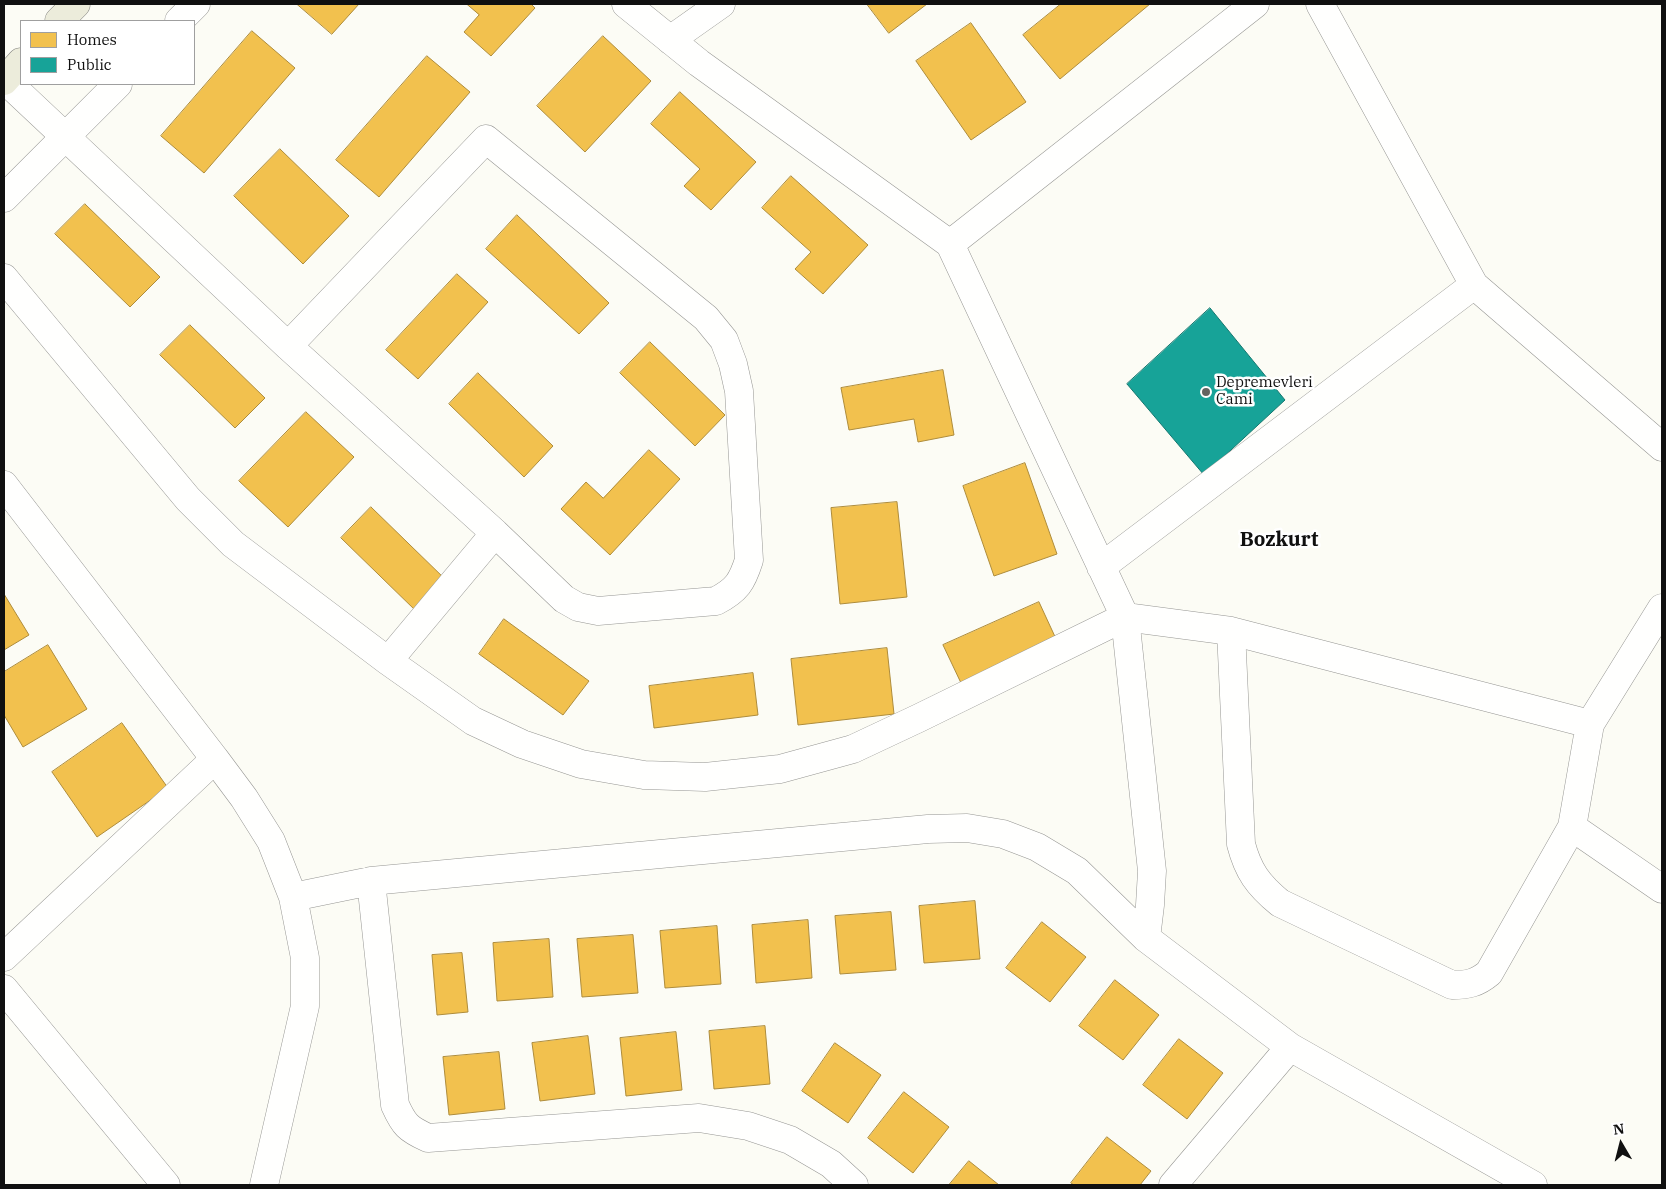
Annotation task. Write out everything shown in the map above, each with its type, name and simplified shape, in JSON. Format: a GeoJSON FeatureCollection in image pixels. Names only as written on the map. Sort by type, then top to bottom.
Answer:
{"type":"FeatureCollection","features":[{"type":"Feature","properties":{"kind":"main road"},"geometry":{"type":"LineString","coordinates":[[60,20],[76,4]]}},
{"type":"Feature","properties":{"kind":"street"},"geometry":{"type":"LineString","coordinates":[[179,20],[196,4]]}},
{"type":"Feature","properties":{"kind":"street"},"geometry":{"type":"LineString","coordinates":[[626,4],[699,63],[950,244],[1125,617],[1152,871],[1146,938]]}},
{"type":"Feature","properties":{"kind":"street"},"geometry":{"type":"LineString","coordinates":[[670,40],[721,4]]}},
{"type":"Feature","properties":{"kind":"street"},"geometry":{"type":"LineString","coordinates":[[950,244],[1255,4]]}},
{"type":"Feature","properties":{"kind":"street"},"geometry":{"type":"LineString","coordinates":[[1320,4],[1474,285],[1662,447]]}},
{"type":"Feature","properties":{"kind":"street"},"geometry":{"type":"LineString","coordinates":[[10,74],[66,137],[288,346],[495,533],[564,599],[578,607],[598,611],[716,601],[730,593],[743,578],[749,560],[739,391],[733,364],[724,340],[706,318],[486,139],[288,346]]}},
{"type":"Feature","properties":{"kind":"street"},"geometry":{"type":"LineString","coordinates":[[4,198],[117,85]]}},
{"type":"Feature","properties":{"kind":"street"},"geometry":{"type":"LineString","coordinates":[[4,278],[188,499],[233,544],[388,661],[473,721],[522,744],[581,764],[644,775],[705,777],[780,769],[852,749],[1125,617],[1230,631],[1590,724]]}},
{"type":"Feature","properties":{"kind":"street"},"geometry":{"type":"LineString","coordinates":[[1101,567],[1474,285]]}},
{"type":"Feature","properties":{"kind":"street"},"geometry":{"type":"LineString","coordinates":[[4,485],[244,798],[271,841],[293,897],[305,958],[305,1006],[264,1185]]}},
{"type":"Feature","properties":{"kind":"street"},"geometry":{"type":"LineString","coordinates":[[388,661],[495,533]]}},
{"type":"Feature","properties":{"kind":"street"},"geometry":{"type":"LineString","coordinates":[[1230,631],[1241,844],[1245,860],[1254,877],[1266,892],[1280,902],[1452,985],[1467,985],[1480,980],[1489,973],[1572,827],[1590,724],[1662,608]]}},
{"type":"Feature","properties":{"kind":"street"},"geometry":{"type":"LineString","coordinates":[[4,957],[215,759]]}},
{"type":"Feature","properties":{"kind":"street"},"geometry":{"type":"LineString","coordinates":[[1572,827],[1662,889]]}},
{"type":"Feature","properties":{"kind":"street"},"geometry":{"type":"LineString","coordinates":[[293,897],[371,882],[928,829],[967,828],[1003,834],[1037,847],[1077,871],[1146,938],[1290,1047],[1533,1185]]}},
{"type":"Feature","properties":{"kind":"street"},"geometry":{"type":"LineString","coordinates":[[371,882],[396,1106],[402,1120],[412,1131],[428,1138],[699,1118],[748,1126],[790,1140],[831,1164],[854,1185]]}},
{"type":"Feature","properties":{"kind":"street"},"geometry":{"type":"LineString","coordinates":[[4,989],[166,1185]]}},
{"type":"Feature","properties":{"kind":"street"},"geometry":{"type":"LineString","coordinates":[[1173,1185],[1290,1047]]}},
{"type":"Feature","properties":{"kind":"building: Homes"},"geometry":{"type":"Polygon","coordinates":[[[297,4],[359,4],[332,34],[297,4]]]}},
{"type":"Feature","properties":{"kind":"building: Homes"},"geometry":{"type":"Polygon","coordinates":[[[467,4],[531,4],[535,8],[491,56],[464,32],[479,15],[467,4]]]}},
{"type":"Feature","properties":{"kind":"building: Homes"},"geometry":{"type":"Polygon","coordinates":[[[867,4],[927,4],[889,33],[867,4]]]}},
{"type":"Feature","properties":{"kind":"building: Homes"},"geometry":{"type":"Polygon","coordinates":[[[1061,4],[1150,4],[1060,79],[1023,35],[1061,4]]]}},
{"type":"Feature","properties":{"kind":"building: Homes"},"geometry":{"type":"Polygon","coordinates":[[[971,23],[1026,102],[971,140],[916,61],[971,23]]]}},
{"type":"Feature","properties":{"kind":"building: Homes"},"geometry":{"type":"Polygon","coordinates":[[[252,31],[295,68],[204,173],[161,136],[252,31]]]}},
{"type":"Feature","properties":{"kind":"building: Homes"},"geometry":{"type":"Polygon","coordinates":[[[603,36],[651,81],[585,152],[537,106],[603,36]]]}},
{"type":"Feature","properties":{"kind":"building: Homes"},"geometry":{"type":"Polygon","coordinates":[[[427,56],[470,92],[379,197],[336,160],[427,56]]]}},
{"type":"Feature","properties":{"kind":"building: Homes"},"geometry":{"type":"Polygon","coordinates":[[[680,92],[756,162],[711,210],[684,186],[700,169],[651,124],[680,92]]]}},
{"type":"Feature","properties":{"kind":"building: Homes"},"geometry":{"type":"Polygon","coordinates":[[[280,149],[349,216],[303,264],[234,196],[280,149]]]}},
{"type":"Feature","properties":{"kind":"building: Homes"},"geometry":{"type":"Polygon","coordinates":[[[791,176],[868,245],[823,294],[795,269],[811,252],[762,208],[791,176]]]}},
{"type":"Feature","properties":{"kind":"building: Homes"},"geometry":{"type":"Polygon","coordinates":[[[85,204],[160,277],[130,307],[55,234],[85,204]]]}},
{"type":"Feature","properties":{"kind":"building: Homes"},"geometry":{"type":"Polygon","coordinates":[[[517,215],[609,303],[579,334],[486,249],[517,215]]]}},
{"type":"Feature","properties":{"kind":"building: Homes"},"geometry":{"type":"Polygon","coordinates":[[[457,274],[488,302],[418,379],[386,350],[457,274]]]}},
{"type":"Feature","properties":{"kind":"building: Homes"},"geometry":{"type":"Polygon","coordinates":[[[190,325],[265,398],[235,428],[160,355],[190,325]]]}},
{"type":"Feature","properties":{"kind":"building: Homes"},"geometry":{"type":"Polygon","coordinates":[[[650,342],[725,415],[695,446],[620,373],[650,342]]]}},
{"type":"Feature","properties":{"kind":"building: Homes"},"geometry":{"type":"Polygon","coordinates":[[[943,370],[954,435],[918,442],[914,419],[849,430],[841,388],[943,370]]]}},
{"type":"Feature","properties":{"kind":"building: Homes"},"geometry":{"type":"Polygon","coordinates":[[[478,373],[553,446],[524,477],[449,404],[478,373]]]}},
{"type":"Feature","properties":{"kind":"building: Homes"},"geometry":{"type":"Polygon","coordinates":[[[306,412],[354,457],[288,527],[239,481],[306,412]]]}},
{"type":"Feature","properties":{"kind":"building: Homes"},"geometry":{"type":"Polygon","coordinates":[[[649,450],[680,479],[610,555],[561,509],[586,482],[603,498],[649,450]]]}},
{"type":"Feature","properties":{"kind":"building: Homes"},"geometry":{"type":"Polygon","coordinates":[[[1025,463],[1057,554],[994,576],[963,486],[1025,463]]]}},
{"type":"Feature","properties":{"kind":"building: Homes"},"geometry":{"type":"Polygon","coordinates":[[[897,502],[907,597],[840,604],[831,508],[897,502]]]}},
{"type":"Feature","properties":{"kind":"building: Homes"},"geometry":{"type":"Polygon","coordinates":[[[371,507],[446,580],[416,611],[341,538],[371,507]]]}},
{"type":"Feature","properties":{"kind":"building: Homes"},"geometry":{"type":"Polygon","coordinates":[[[4,594],[29,635],[4,650],[4,594]]]}},
{"type":"Feature","properties":{"kind":"building: Homes"},"geometry":{"type":"Polygon","coordinates":[[[1039,602],[1057,641],[961,683],[943,645],[1039,602]]]}},
{"type":"Feature","properties":{"kind":"building: Homes"},"geometry":{"type":"Polygon","coordinates":[[[504,619],[589,681],[563,715],[479,654],[504,619]]]}},
{"type":"Feature","properties":{"kind":"building: Homes"},"geometry":{"type":"Polygon","coordinates":[[[48,645],[87,709],[23,747],[4,715],[4,672],[48,645]]]}},
{"type":"Feature","properties":{"kind":"building: Homes"},"geometry":{"type":"Polygon","coordinates":[[[887,648],[894,714],[798,725],[791,659],[887,648]]]}},
{"type":"Feature","properties":{"kind":"building: Homes"},"geometry":{"type":"Polygon","coordinates":[[[753,673],[758,715],[654,728],[649,686],[753,673]]]}},
{"type":"Feature","properties":{"kind":"building: Homes"},"geometry":{"type":"Polygon","coordinates":[[[122,723],[168,788],[97,837],[52,772],[122,723]]]}},
{"type":"Feature","properties":{"kind":"building: Homes"},"geometry":{"type":"Polygon","coordinates":[[[975,901],[980,959],[924,963],[919,906],[975,901]]]}},
{"type":"Feature","properties":{"kind":"building: Homes"},"geometry":{"type":"Polygon","coordinates":[[[891,912],[896,970],[840,974],[835,916],[891,912]]]}},
{"type":"Feature","properties":{"kind":"building: Homes"},"geometry":{"type":"Polygon","coordinates":[[[808,920],[812,978],[756,983],[752,925],[808,920]]]}},
{"type":"Feature","properties":{"kind":"building: Homes"},"geometry":{"type":"Polygon","coordinates":[[[1042,922],[1086,957],[1050,1002],[1006,968],[1042,922]]]}},
{"type":"Feature","properties":{"kind":"building: Homes"},"geometry":{"type":"Polygon","coordinates":[[[717,926],[721,984],[665,988],[660,931],[717,926]]]}},
{"type":"Feature","properties":{"kind":"building: Homes"},"geometry":{"type":"Polygon","coordinates":[[[633,935],[638,993],[582,997],[577,939],[633,935]]]}},
{"type":"Feature","properties":{"kind":"building: Homes"},"geometry":{"type":"Polygon","coordinates":[[[549,939],[553,997],[497,1001],[493,943],[549,939]]]}},
{"type":"Feature","properties":{"kind":"building: Homes"},"geometry":{"type":"Polygon","coordinates":[[[462,953],[468,1012],[437,1015],[432,955],[462,953]]]}},
{"type":"Feature","properties":{"kind":"building: Homes"},"geometry":{"type":"Polygon","coordinates":[[[1115,980],[1159,1015],[1123,1060],[1079,1026],[1115,980]]]}},
{"type":"Feature","properties":{"kind":"building: Homes"},"geometry":{"type":"Polygon","coordinates":[[[765,1026],[770,1084],[714,1089],[709,1031],[765,1026]]]}},
{"type":"Feature","properties":{"kind":"building: Homes"},"geometry":{"type":"Polygon","coordinates":[[[676,1032],[682,1090],[626,1096],[620,1038],[676,1032]]]}},
{"type":"Feature","properties":{"kind":"building: Homes"},"geometry":{"type":"Polygon","coordinates":[[[588,1036],[595,1094],[540,1101],[532,1043],[588,1036]]]}},
{"type":"Feature","properties":{"kind":"building: Homes"},"geometry":{"type":"Polygon","coordinates":[[[1179,1039],[1223,1073],[1187,1119],[1143,1085],[1179,1039]]]}},
{"type":"Feature","properties":{"kind":"building: Homes"},"geometry":{"type":"Polygon","coordinates":[[[835,1043],[881,1075],[848,1123],[802,1091],[835,1043]]]}},
{"type":"Feature","properties":{"kind":"building: Homes"},"geometry":{"type":"Polygon","coordinates":[[[499,1052],[505,1109],[449,1115],[443,1057],[499,1052]]]}},
{"type":"Feature","properties":{"kind":"building: Homes"},"geometry":{"type":"Polygon","coordinates":[[[904,1092],[949,1127],[913,1173],[868,1138],[904,1092]]]}},
{"type":"Feature","properties":{"kind":"building: Homes"},"geometry":{"type":"Polygon","coordinates":[[[1107,1137],[1151,1171],[1140,1185],[1074,1185],[1071,1183],[1107,1137]]]}},
{"type":"Feature","properties":{"kind":"building: Homes"},"geometry":{"type":"Polygon","coordinates":[[[969,1161],[999,1185],[949,1185],[969,1161]]]}},
{"type":"Feature","properties":{"kind":"building: Public","name":"Depremevleri Cami"},"geometry":{"type":"Polygon","coordinates":[[[1210,308],[1285,400],[1204,475],[1127,384],[1210,308]]]}},
{"type":"Feature","properties":{"kind":"place","name":"Depremevleri Cami"},"geometry":{"type":"Point","coordinates":[1206,392]}},
{"type":"Feature","properties":{"kind":"district","name":"Bozkurt"},"geometry":{"type":"Point","coordinates":[1279,540]}}]}
